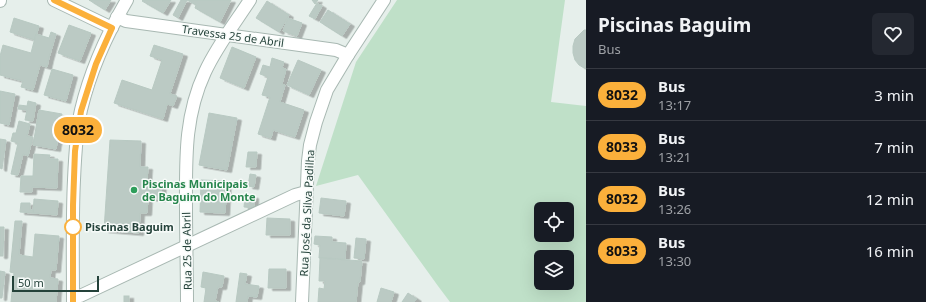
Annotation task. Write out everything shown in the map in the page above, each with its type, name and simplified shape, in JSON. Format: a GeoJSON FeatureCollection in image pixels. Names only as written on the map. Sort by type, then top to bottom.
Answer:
{"type":"FeatureCollection","features":[{"type":"Feature","properties":{"kind":"street"},"geometry":{"type":"LineString","coordinates":[[54,0],[112,28]]}},
{"type":"Feature","properties":{"kind":"street"},"geometry":{"type":"LineString","coordinates":[[73,300],[75,151],[81,111],[96,64],[117,17],[127,0]]}},
{"type":"Feature","properties":{"kind":"street","name":"Rua 25 de Abril"},"geometry":{"type":"LineString","coordinates":[[187,302],[185,157],[187,131],[198,88],[205,71],[216,51],[250,0]]}},
{"type":"Feature","properties":{"kind":"street","name":"Rua José da Silva Padilha"},"geometry":{"type":"LineString","coordinates":[[302,302],[306,192],[310,146],[316,122],[327,90],[384,0]]}},
{"type":"Feature","properties":{"kind":"street","name":"Travessa 25 de Abril"},"geometry":{"type":"LineString","coordinates":[[117,17],[126,21],[336,50],[348,55]]}},
{"type":"Feature","properties":{"kind":"street"},"geometry":{"type":"LineString","coordinates":[[73,300],[294,195],[306,192]]}},
{"type":"Feature","properties":{"kind":"green space"},"geometry":{"type":"Polygon","coordinates":[[[397,0],[565,0],[551,102],[586,106],[586,302],[450,302],[358,175],[316,186],[356,62],[397,0]]]}},
{"type":"Feature","properties":{"kind":"building"},"geometry":{"type":"Polygon","coordinates":[[[89,0],[111,0],[105,10],[89,0]]]}},
{"type":"Feature","properties":{"kind":"building"},"geometry":{"type":"Polygon","coordinates":[[[171,0],[163,13],[142,1],[171,0]]]}},
{"type":"Feature","properties":{"kind":"building"},"geometry":{"type":"Polygon","coordinates":[[[181,0],[187,0],[178,18],[173,15],[181,0]]]}},
{"type":"Feature","properties":{"kind":"building"},"geometry":{"type":"Polygon","coordinates":[[[187,0],[231,0],[220,22],[195,8],[196,5],[187,0]]]}},
{"type":"Feature","properties":{"kind":"building"},"geometry":{"type":"Polygon","coordinates":[[[312,0],[318,0],[315,4],[312,0]]]}},
{"type":"Feature","properties":{"kind":"building"},"geometry":{"type":"Polygon","coordinates":[[[267,1],[289,15],[279,32],[256,18],[267,1]]]}},
{"type":"Feature","properties":{"kind":"building"},"geometry":{"type":"Polygon","coordinates":[[[317,3],[322,6],[315,19],[309,16],[317,3]]]}},
{"type":"Feature","properties":{"kind":"building"},"geometry":{"type":"Polygon","coordinates":[[[328,10],[350,24],[342,36],[320,22],[328,10]]]}},
{"type":"Feature","properties":{"kind":"building"},"geometry":{"type":"Polygon","coordinates":[[[14,18],[39,26],[35,40],[10,32],[14,18]]]}},
{"type":"Feature","properties":{"kind":"building"},"geometry":{"type":"Polygon","coordinates":[[[288,18],[302,23],[297,36],[283,31],[288,18]]]}},
{"type":"Feature","properties":{"kind":"building"},"geometry":{"type":"Polygon","coordinates":[[[69,25],[91,33],[80,61],[58,53],[69,25]]]}},
{"type":"Feature","properties":{"kind":"building"},"geometry":{"type":"Polygon","coordinates":[[[584,30],[586,30],[586,69],[579,65],[575,60],[573,53],[575,39],[584,30]]]}},
{"type":"Feature","properties":{"kind":"building"},"geometry":{"type":"Polygon","coordinates":[[[51,32],[56,34],[47,67],[40,65],[33,90],[21,87],[23,81],[0,75],[0,56],[3,45],[31,53],[36,34],[49,38],[51,32]]]}},
{"type":"Feature","properties":{"kind":"building"},"geometry":{"type":"Polygon","coordinates":[[[154,45],[183,54],[170,94],[177,96],[173,106],[167,104],[163,119],[114,103],[122,80],[152,90],[162,60],[150,56],[154,45]]]}},
{"type":"Feature","properties":{"kind":"building"},"geometry":{"type":"Polygon","coordinates":[[[232,47],[256,57],[244,88],[220,78],[232,47]]]}},
{"type":"Feature","properties":{"kind":"building"},"geometry":{"type":"Polygon","coordinates":[[[272,58],[284,62],[282,68],[286,69],[282,84],[285,85],[280,102],[304,110],[295,137],[273,130],[271,138],[258,134],[270,97],[262,95],[268,77],[260,74],[263,65],[270,67],[272,58]]]}},
{"type":"Feature","properties":{"kind":"building"},"geometry":{"type":"Polygon","coordinates":[[[298,60],[321,70],[309,95],[287,85],[298,60]]]}},
{"type":"Feature","properties":{"kind":"building"},"geometry":{"type":"Polygon","coordinates":[[[52,69],[73,75],[66,101],[44,95],[52,69]]]}},
{"type":"Feature","properties":{"kind":"building"},"geometry":{"type":"Polygon","coordinates":[[[0,91],[15,94],[9,125],[0,123],[0,91]]]}},
{"type":"Feature","properties":{"kind":"building"},"geometry":{"type":"Polygon","coordinates":[[[28,101],[36,103],[33,121],[25,120],[27,110],[18,109],[19,105],[27,106],[28,101]]]}},
{"type":"Feature","properties":{"kind":"building"},"geometry":{"type":"Polygon","coordinates":[[[39,110],[62,114],[56,149],[33,145],[39,110]]]}},
{"type":"Feature","properties":{"kind":"building"},"geometry":{"type":"Polygon","coordinates":[[[209,113],[237,118],[227,170],[199,165],[209,113]]]}},
{"type":"Feature","properties":{"kind":"building"},"geometry":{"type":"Polygon","coordinates":[[[19,121],[30,124],[27,136],[33,137],[28,156],[23,154],[18,175],[11,174],[18,143],[11,141],[13,133],[16,133],[19,121]]]}},
{"type":"Feature","properties":{"kind":"building"},"geometry":{"type":"Polygon","coordinates":[[[0,139],[6,140],[2,169],[0,168],[0,139]]]}},
{"type":"Feature","properties":{"kind":"building","name":"Piscinas Municipais de Baguim do Monte"},"geometry":{"type":"Polygon","coordinates":[[[110,140],[141,141],[140,167],[148,167],[147,181],[162,182],[161,199],[148,198],[147,213],[140,213],[139,233],[104,230],[110,140]]]}},
{"type":"Feature","properties":{"kind":"building"},"geometry":{"type":"Polygon","coordinates":[[[248,152],[257,152],[256,167],[246,167],[248,152]]]}},
{"type":"Feature","properties":{"kind":"building"},"geometry":{"type":"Polygon","coordinates":[[[34,154],[50,155],[49,159],[58,159],[57,188],[32,187],[32,192],[20,192],[21,176],[33,176],[34,154]]]}},
{"type":"Feature","properties":{"kind":"building"},"geometry":{"type":"Polygon","coordinates":[[[250,174],[256,175],[254,187],[248,186],[250,174]]]}},
{"type":"Feature","properties":{"kind":"building"},"geometry":{"type":"Polygon","coordinates":[[[201,180],[227,181],[225,213],[200,212],[201,180]]]}},
{"type":"Feature","properties":{"kind":"building"},"geometry":{"type":"Polygon","coordinates":[[[245,196],[254,196],[254,208],[244,207],[245,196]]]}},
{"type":"Feature","properties":{"kind":"building"},"geometry":{"type":"Polygon","coordinates":[[[321,198],[346,201],[344,216],[319,213],[321,198]]]}},
{"type":"Feature","properties":{"kind":"building"},"geometry":{"type":"Polygon","coordinates":[[[34,199],[58,201],[57,215],[33,213],[34,199]]]}},
{"type":"Feature","properties":{"kind":"building"},"geometry":{"type":"Polygon","coordinates":[[[21,203],[30,203],[30,210],[33,210],[33,213],[20,212],[21,203]]]}},
{"type":"Feature","properties":{"kind":"building"},"geometry":{"type":"Polygon","coordinates":[[[267,218],[290,219],[290,235],[266,235],[267,218]]]}},
{"type":"Feature","properties":{"kind":"building"},"geometry":{"type":"Polygon","coordinates":[[[15,221],[22,221],[19,255],[33,257],[35,234],[59,236],[56,270],[51,270],[50,278],[58,279],[56,302],[11,302],[14,273],[10,272],[15,221]]]}},
{"type":"Feature","properties":{"kind":"building"},"geometry":{"type":"Polygon","coordinates":[[[0,227],[4,227],[3,256],[0,256],[0,227]]]}},
{"type":"Feature","properties":{"kind":"building"},"geometry":{"type":"Polygon","coordinates":[[[315,236],[332,237],[332,242],[346,243],[345,259],[319,258],[320,245],[314,244],[315,236]]]}},
{"type":"Feature","properties":{"kind":"building"},"geometry":{"type":"Polygon","coordinates":[[[356,238],[366,239],[364,259],[354,258],[356,238]]]}},
{"type":"Feature","properties":{"kind":"building"},"geometry":{"type":"Polygon","coordinates":[[[320,258],[362,261],[356,302],[318,302],[319,288],[324,289],[325,281],[319,281],[320,258]]]}},
{"type":"Feature","properties":{"kind":"building"},"geometry":{"type":"Polygon","coordinates":[[[269,269],[286,269],[286,288],[268,288],[269,269]]]}},
{"type":"Feature","properties":{"kind":"building"},"geometry":{"type":"Polygon","coordinates":[[[0,271],[5,272],[2,298],[0,298],[0,271]]]}},
{"type":"Feature","properties":{"kind":"building"},"geometry":{"type":"Polygon","coordinates":[[[203,272],[224,276],[222,287],[218,287],[215,301],[219,302],[204,302],[206,288],[201,287],[203,272]]]}},
{"type":"Feature","properties":{"kind":"building"},"geometry":{"type":"Polygon","coordinates":[[[240,273],[247,274],[245,284],[259,286],[257,297],[248,296],[247,302],[236,302],[240,273]]]}},
{"type":"Feature","properties":{"kind":"building"},"geometry":{"type":"Polygon","coordinates":[[[381,288],[394,292],[391,302],[377,302],[381,288]]]}},
{"type":"Feature","properties":{"kind":"building"},"geometry":{"type":"Polygon","coordinates":[[[408,293],[417,299],[414,302],[402,302],[408,293]]]}},
{"type":"Feature","properties":{"kind":"building"},"geometry":{"type":"Polygon","coordinates":[[[124,296],[129,296],[129,302],[124,302],[124,296]]]}},
{"type":"Feature","properties":{"kind":"bus line","name":"8032"},"geometry":{"type":"LineString","coordinates":[[54,0],[112,28],[87,88],[81,111],[75,151],[73,205],[73,302]]}},
{"type":"Feature","properties":{"kind":"place","name":"Piscinas Municipais de Baguim do Monte"},"geometry":{"type":"Point","coordinates":[134,190]}},
{"type":"Feature","properties":{"kind":"place","name":"Piscinas Baguim"},"geometry":{"type":"Point","coordinates":[73,227]}}]}
